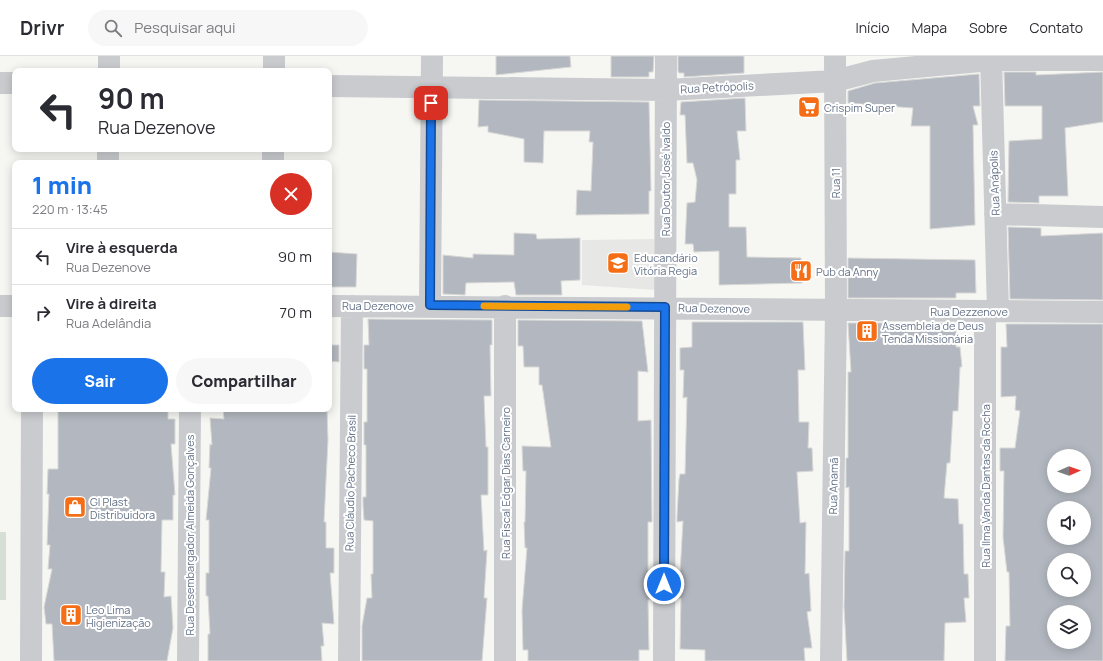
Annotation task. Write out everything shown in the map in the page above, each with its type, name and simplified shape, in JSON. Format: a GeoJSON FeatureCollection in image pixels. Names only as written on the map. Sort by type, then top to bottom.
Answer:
{"type":"FeatureCollection","features":[{"type":"Feature","properties":{"kind":"street"},"geometry":{"type":"LineString","coordinates":[[109,56],[109,68]]}},
{"type":"Feature","properties":{"kind":"street"},"geometry":{"type":"LineString","coordinates":[[274,56],[274,68]]}},
{"type":"Feature","properties":{"kind":"street"},"geometry":{"type":"LineString","coordinates":[[430,305],[432,56]]}},
{"type":"Feature","properties":{"kind":"street","name":"Rua Doutor José Ivaldo"},"geometry":{"type":"LineString","coordinates":[[664,661],[666,56]]}},
{"type":"Feature","properties":{"kind":"street","name":"Rua 11"},"geometry":{"type":"LineString","coordinates":[[835,56],[836,310]]}},
{"type":"Feature","properties":{"kind":"street","name":"Rua Petrópolis"},"geometry":{"type":"LineString","coordinates":[[332,86],[666,90],[835,81],[873,71],[991,58],[1103,60]]}},
{"type":"Feature","properties":{"kind":"street","name":"Rua Anápolis"},"geometry":{"type":"LineString","coordinates":[[991,58],[995,214],[992,311]]}},
{"type":"Feature","properties":{"kind":"street"},"geometry":{"type":"LineString","coordinates":[[0,82],[12,83]]}},
{"type":"Feature","properties":{"kind":"street"},"geometry":{"type":"LineString","coordinates":[[995,214],[1103,217]]}},
{"type":"Feature","properties":{"kind":"street","name":"Rua Dezenove"},"geometry":{"type":"LineString","coordinates":[[332,306],[430,305],[836,310]]}},
{"type":"Feature","properties":{"kind":"street"},"geometry":{"type":"LineString","coordinates":[[0,306],[12,306]]}},
{"type":"Feature","properties":{"kind":"street","name":"Rua Cláudio Pacheco Brasil"},"geometry":{"type":"LineString","coordinates":[[349,661],[352,306]]}},
{"type":"Feature","properties":{"kind":"street","name":"Rua Fiscal Edgar Dias Carneiro"},"geometry":{"type":"LineString","coordinates":[[505,306],[505,661]]}},
{"type":"Feature","properties":{"kind":"street","name":"Rua Dezzenove"},"geometry":{"type":"LineString","coordinates":[[836,310],[1103,312]]}},
{"type":"Feature","properties":{"kind":"street","name":"Rua Anamã"},"geometry":{"type":"LineString","coordinates":[[831,661],[836,310]]}},
{"type":"Feature","properties":{"kind":"street","name":"Rua Ilma Vanda Dantas da Rocha"},"geometry":{"type":"LineString","coordinates":[[985,661],[992,311]]}},
{"type":"Feature","properties":{"kind":"street"},"geometry":{"type":"LineString","coordinates":[[31,661],[32,412]]}},
{"type":"Feature","properties":{"kind":"street","name":"Rua Desembargador Almeida Gonçalves"},"geometry":{"type":"LineString","coordinates":[[188,661],[190,412]]}},
{"type":"Feature","properties":{"kind":"shaded area","name":"Educandário Vitória Regia"},"geometry":{"type":"Polygon","coordinates":[[[654,239],[655,290],[582,285],[582,240],[654,239]]]}},
{"type":"Feature","properties":{"kind":"shaded area"},"geometry":{"type":"Polygon","coordinates":[[[0,532],[6,532],[6,600],[0,600],[0,532]]]}},
{"type":"Feature","properties":{"kind":"building"},"geometry":{"type":"Polygon","coordinates":[[[496,56],[570,56],[571,67],[496,75],[496,56]]]}},
{"type":"Feature","properties":{"kind":"building"},"geometry":{"type":"Polygon","coordinates":[[[611,56],[654,56],[653,72],[649,72],[649,77],[611,77],[611,56]]]}},
{"type":"Feature","properties":{"kind":"building"},"geometry":{"type":"Polygon","coordinates":[[[678,56],[744,56],[744,73],[684,77],[684,73],[679,73],[678,71],[678,56]]]}},
{"type":"Feature","properties":{"kind":"building"},"geometry":{"type":"Polygon","coordinates":[[[1004,72],[1036,72],[1036,75],[1103,72],[1103,122],[1065,128],[1068,196],[1039,196],[1039,203],[1008,202],[1009,141],[1042,139],[1042,106],[1005,106],[1004,72]]]}},
{"type":"Feature","properties":{"kind":"building"},"geometry":{"type":"Polygon","coordinates":[[[979,74],[980,106],[973,106],[978,125],[973,125],[975,225],[930,229],[930,126],[911,126],[913,108],[848,103],[848,91],[875,83],[979,74]]]}},
{"type":"Feature","properties":{"kind":"building"},"geometry":{"type":"Polygon","coordinates":[[[745,98],[746,131],[737,131],[740,160],[736,160],[736,194],[729,194],[729,227],[746,227],[747,257],[801,258],[802,283],[719,285],[719,251],[694,252],[693,244],[685,244],[687,203],[695,202],[697,180],[693,163],[687,163],[685,115],[680,115],[681,102],[745,98]]]}},
{"type":"Feature","properties":{"kind":"building"},"geometry":{"type":"Polygon","coordinates":[[[479,100],[649,102],[651,191],[649,191],[649,214],[576,215],[577,190],[591,191],[593,142],[589,142],[590,131],[544,131],[543,163],[524,162],[524,139],[488,132],[488,126],[478,127],[479,100]]]}},
{"type":"Feature","properties":{"kind":"building"},"geometry":{"type":"Polygon","coordinates":[[[1008,227],[1041,228],[1041,236],[1103,233],[1103,300],[1010,299],[1008,227]]]}},
{"type":"Feature","properties":{"kind":"building"},"geometry":{"type":"Polygon","coordinates":[[[514,233],[536,234],[537,239],[580,238],[580,280],[561,281],[562,295],[516,295],[514,282],[466,283],[465,295],[443,294],[443,255],[473,258],[473,254],[514,255],[514,233]]]}},
{"type":"Feature","properties":{"kind":"building"},"geometry":{"type":"Polygon","coordinates":[[[332,252],[357,254],[356,287],[332,287],[332,252]]]}},
{"type":"Feature","properties":{"kind":"building"},"geometry":{"type":"Polygon","coordinates":[[[848,258],[975,260],[976,293],[956,293],[956,298],[848,298],[848,258]]]}},
{"type":"Feature","properties":{"kind":"building"},"geometry":{"type":"Polygon","coordinates":[[[368,319],[492,320],[492,345],[490,345],[491,396],[484,396],[486,447],[488,447],[488,495],[481,495],[484,551],[487,550],[484,598],[487,598],[482,661],[362,661],[362,626],[367,598],[372,598],[371,574],[373,574],[373,521],[364,520],[363,505],[363,497],[366,497],[366,445],[364,445],[364,422],[367,422],[367,369],[364,369],[364,345],[369,345],[368,319]]]}},
{"type":"Feature","properties":{"kind":"building"},"geometry":{"type":"Polygon","coordinates":[[[518,320],[642,321],[648,372],[638,371],[638,421],[651,420],[652,522],[648,522],[648,574],[652,574],[652,599],[648,600],[649,650],[639,650],[639,661],[528,661],[528,650],[523,650],[522,610],[527,548],[525,548],[524,522],[526,471],[523,471],[522,446],[551,447],[542,385],[539,385],[539,367],[524,367],[523,346],[518,346],[518,320]]]}},
{"type":"Feature","properties":{"kind":"building"},"geometry":{"type":"Polygon","coordinates":[[[692,322],[803,322],[805,370],[798,370],[799,422],[809,422],[808,448],[812,448],[813,471],[797,472],[800,523],[806,522],[805,574],[809,573],[811,611],[807,612],[812,648],[804,648],[805,661],[705,661],[705,650],[680,649],[681,598],[677,599],[677,574],[680,574],[683,521],[677,522],[677,517],[679,479],[680,474],[685,474],[687,397],[683,398],[684,370],[680,370],[680,348],[692,347],[692,322]]]}},
{"type":"Feature","properties":{"kind":"building"},"geometry":{"type":"Polygon","coordinates":[[[848,323],[956,323],[956,347],[960,347],[962,367],[960,367],[958,411],[953,411],[950,463],[947,463],[944,498],[958,499],[959,524],[963,524],[964,574],[968,574],[969,598],[964,598],[966,622],[945,623],[944,661],[847,661],[844,607],[845,551],[849,551],[849,487],[846,488],[846,458],[848,458],[848,372],[851,372],[848,323]]]}},
{"type":"Feature","properties":{"kind":"building"},"geometry":{"type":"Polygon","coordinates":[[[1006,324],[1103,324],[1103,661],[1005,661],[1006,626],[1010,626],[1009,572],[1007,572],[1003,537],[1004,471],[1000,471],[1000,448],[1015,448],[1020,411],[1015,410],[1016,396],[1001,397],[1001,347],[1007,347],[1006,324]]]}},
{"type":"Feature","properties":{"kind":"building"},"geometry":{"type":"Polygon","coordinates":[[[332,345],[339,345],[339,362],[332,361],[332,345]]]}},
{"type":"Feature","properties":{"kind":"building"},"geometry":{"type":"Polygon","coordinates":[[[58,412],[168,412],[168,419],[175,419],[175,444],[171,444],[175,495],[173,495],[173,520],[162,520],[161,572],[165,572],[164,597],[171,596],[173,628],[167,661],[54,661],[52,624],[46,624],[44,607],[52,569],[48,569],[50,545],[47,545],[49,494],[47,494],[48,469],[58,469],[58,412]]]}},
{"type":"Feature","properties":{"kind":"building"},"geometry":{"type":"Polygon","coordinates":[[[223,412],[327,412],[328,440],[324,522],[326,522],[326,548],[334,548],[334,573],[330,573],[334,624],[322,623],[324,646],[321,646],[322,661],[208,661],[208,634],[210,634],[208,596],[206,596],[206,573],[209,573],[209,520],[206,520],[211,468],[209,468],[210,444],[212,445],[210,418],[224,419],[223,412]]]}},
{"type":"Feature","properties":{"kind":"slow traffic"},"geometry":{"type":"LineString","coordinates":[[484,306],[627,307]]}},
{"type":"Feature","properties":{"kind":"place","name":"Crispim Super"},"geometry":{"type":"Point","coordinates":[809,107]}},
{"type":"Feature","properties":{"kind":"place","name":"Educandário Vitória Regia"},"geometry":{"type":"Point","coordinates":[618,263]}},
{"type":"Feature","properties":{"kind":"place","name":"Pub da Anny"},"geometry":{"type":"Point","coordinates":[801,271]}},
{"type":"Feature","properties":{"kind":"place","name":"Assembleia de Deus Tenda Missionária"},"geometry":{"type":"Point","coordinates":[867,331]}},
{"type":"Feature","properties":{"kind":"place","name":"Gl Plast Distribuidora"},"geometry":{"type":"Point","coordinates":[75,507]}},
{"type":"Feature","properties":{"kind":"place","name":"Leo Lima Higienização"},"geometry":{"type":"Point","coordinates":[71,615]}},
{"type":"Feature","properties":{"kind":"route"},"geometry":{"type":"LineString","coordinates":[[431,103],[430,305],[665,307],[664,584]]}}]}
